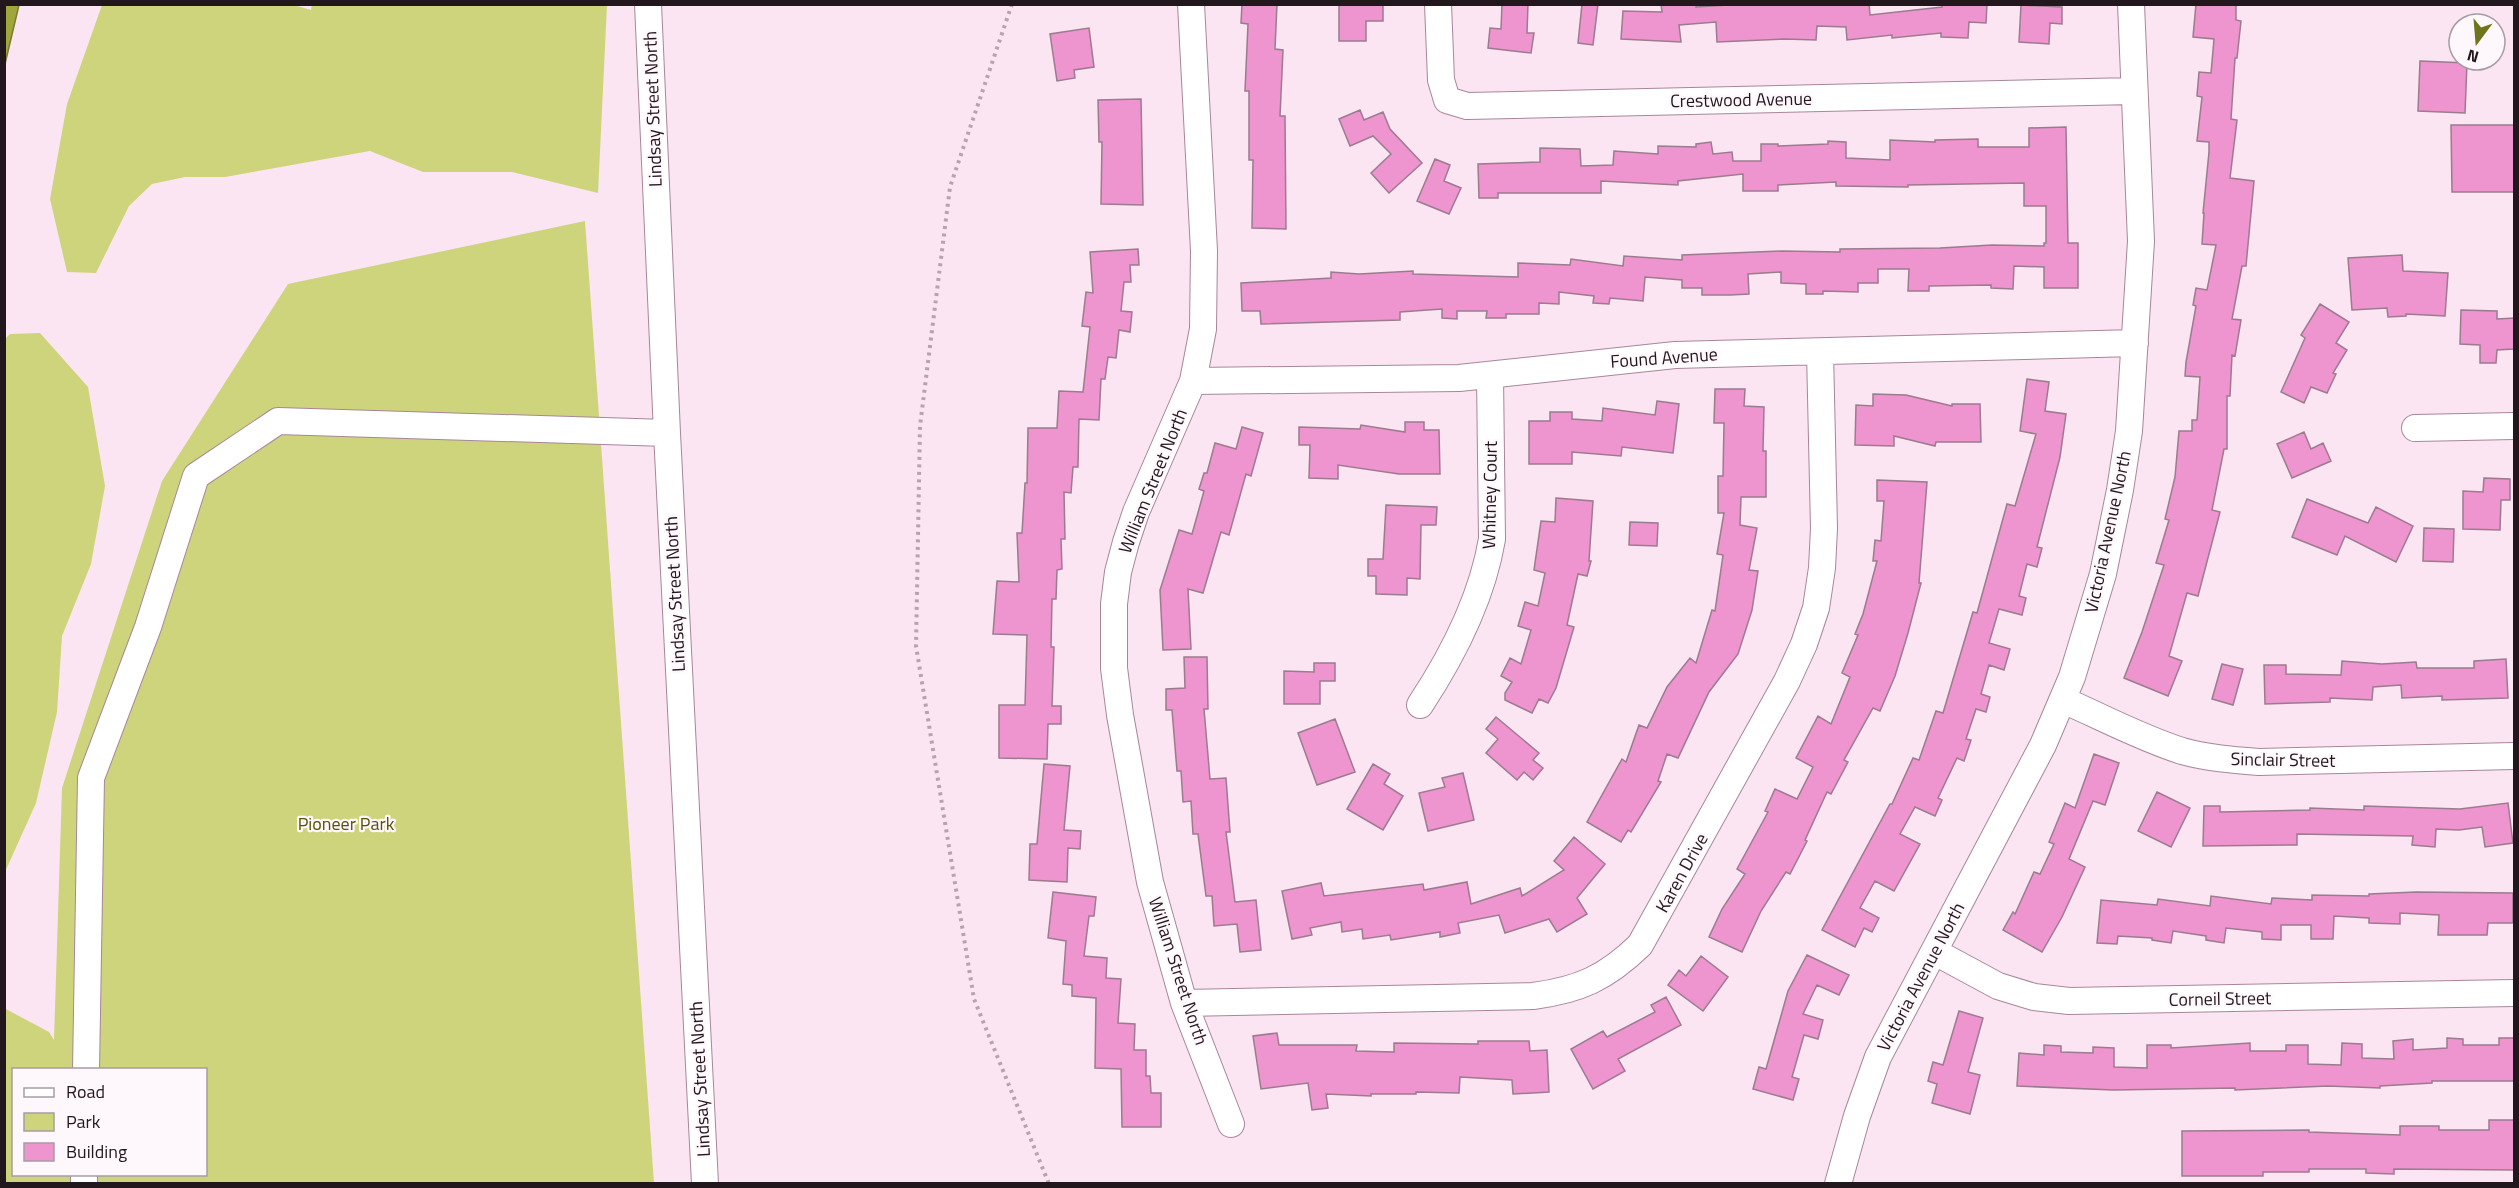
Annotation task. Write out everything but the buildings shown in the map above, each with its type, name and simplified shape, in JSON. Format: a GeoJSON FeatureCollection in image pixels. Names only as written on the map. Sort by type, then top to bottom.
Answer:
{"type":"FeatureCollection","features":[{"type":"Feature","properties":{"kind":"street","name":"Lindsay Street North"},"geometry":{"type":"LineString","coordinates":[[648,4],[705,1184]]}},
{"type":"Feature","properties":{"kind":"street","name":"William Street North"},"geometry":{"type":"LineString","coordinates":[[1191,4],[1204,251],[1203,329],[1193,381],[1136,512],[1118,572],[1114,604],[1114,668],[1142,846],[1153,892],[1184,1003],[1232,1124]]}},
{"type":"Feature","properties":{"kind":"street","name":"Crestwood Avenue"},"geometry":{"type":"LineString","coordinates":[[1438,4],[1441,80],[1447,100],[1467,106],[2133,91]]}},
{"type":"Feature","properties":{"kind":"street","name":"Victoria Avenue North"},"geometry":{"type":"LineString","coordinates":[[1838,1184],[1857,1116],[1878,1057],[2019,795],[2063,700],[2103,574],[2116,511],[2128,431],[2141,241],[2131,4]]}},
{"type":"Feature","properties":{"kind":"street","name":"Found Avenue"},"geometry":{"type":"LineString","coordinates":[[1193,381],[1490,376],[1666,355],[2134,343]]}},
{"type":"Feature","properties":{"kind":"street","name":"Karen Drive"},"geometry":{"type":"LineString","coordinates":[[1184,1003],[1533,996],[1582,986],[1623,962],[1640,945],[1654,924],[1787,681],[1804,645],[1816,608],[1822,568],[1824,528],[1820,352]]}},
{"type":"Feature","properties":{"kind":"street","name":"Whitney Court"},"geometry":{"type":"LineString","coordinates":[[1420,705],[1446,667],[1488,566],[1492,539],[1490,376]]}},
{"type":"Feature","properties":{"kind":"street"},"geometry":{"type":"LineString","coordinates":[[86,1068],[91,778],[148,627],[196,476],[278,421],[667,433]]}},
{"type":"Feature","properties":{"kind":"street"},"geometry":{"type":"LineString","coordinates":[[2415,428],[2514,426]]}},
{"type":"Feature","properties":{"kind":"street","name":"Sinclair Street"},"geometry":{"type":"LineString","coordinates":[[2063,700],[2182,751],[2219,759],[2259,762],[2514,756]]}},
{"type":"Feature","properties":{"kind":"street","name":"Corneil Street"},"geometry":{"type":"LineString","coordinates":[[1935,952],[1998,986],[2034,997],[2068,1001],[2514,993]]}},
{"type":"Feature","properties":{"kind":"path"},"geometry":{"type":"LineString","coordinates":[[1012,4],[950,187],[920,426],[916,646],[974,999],[1049,1184]]}},
{"type":"Feature","properties":{"kind":"green space"},"geometry":{"type":"Polygon","coordinates":[[[312,4],[607,5],[598,193],[512,172],[423,172],[370,151],[225,177],[185,177],[152,184],[129,206],[96,273],[67,272],[50,199],[67,104],[102,5],[294,5],[311,10],[312,4]]]}},
{"type":"Feature","properties":{"kind":"green space","name":"Pioneer Park"},"geometry":{"type":"Polygon","coordinates":[[[585,221],[654,1183],[5,1183],[4,1008],[49,1032],[54,1040],[62,788],[162,481],[288,284],[585,221]]]}},
{"type":"Feature","properties":{"kind":"green space"},"geometry":{"type":"Polygon","coordinates":[[[40,333],[88,387],[105,486],[91,564],[62,636],[57,712],[36,803],[5,872],[5,339],[10,334],[40,333]]]}},
{"type":"Feature","properties":{"kind":"shaded area"},"geometry":{"type":"Polygon","coordinates":[[[4,5],[19,5],[5,64],[4,5]]]}}]}
